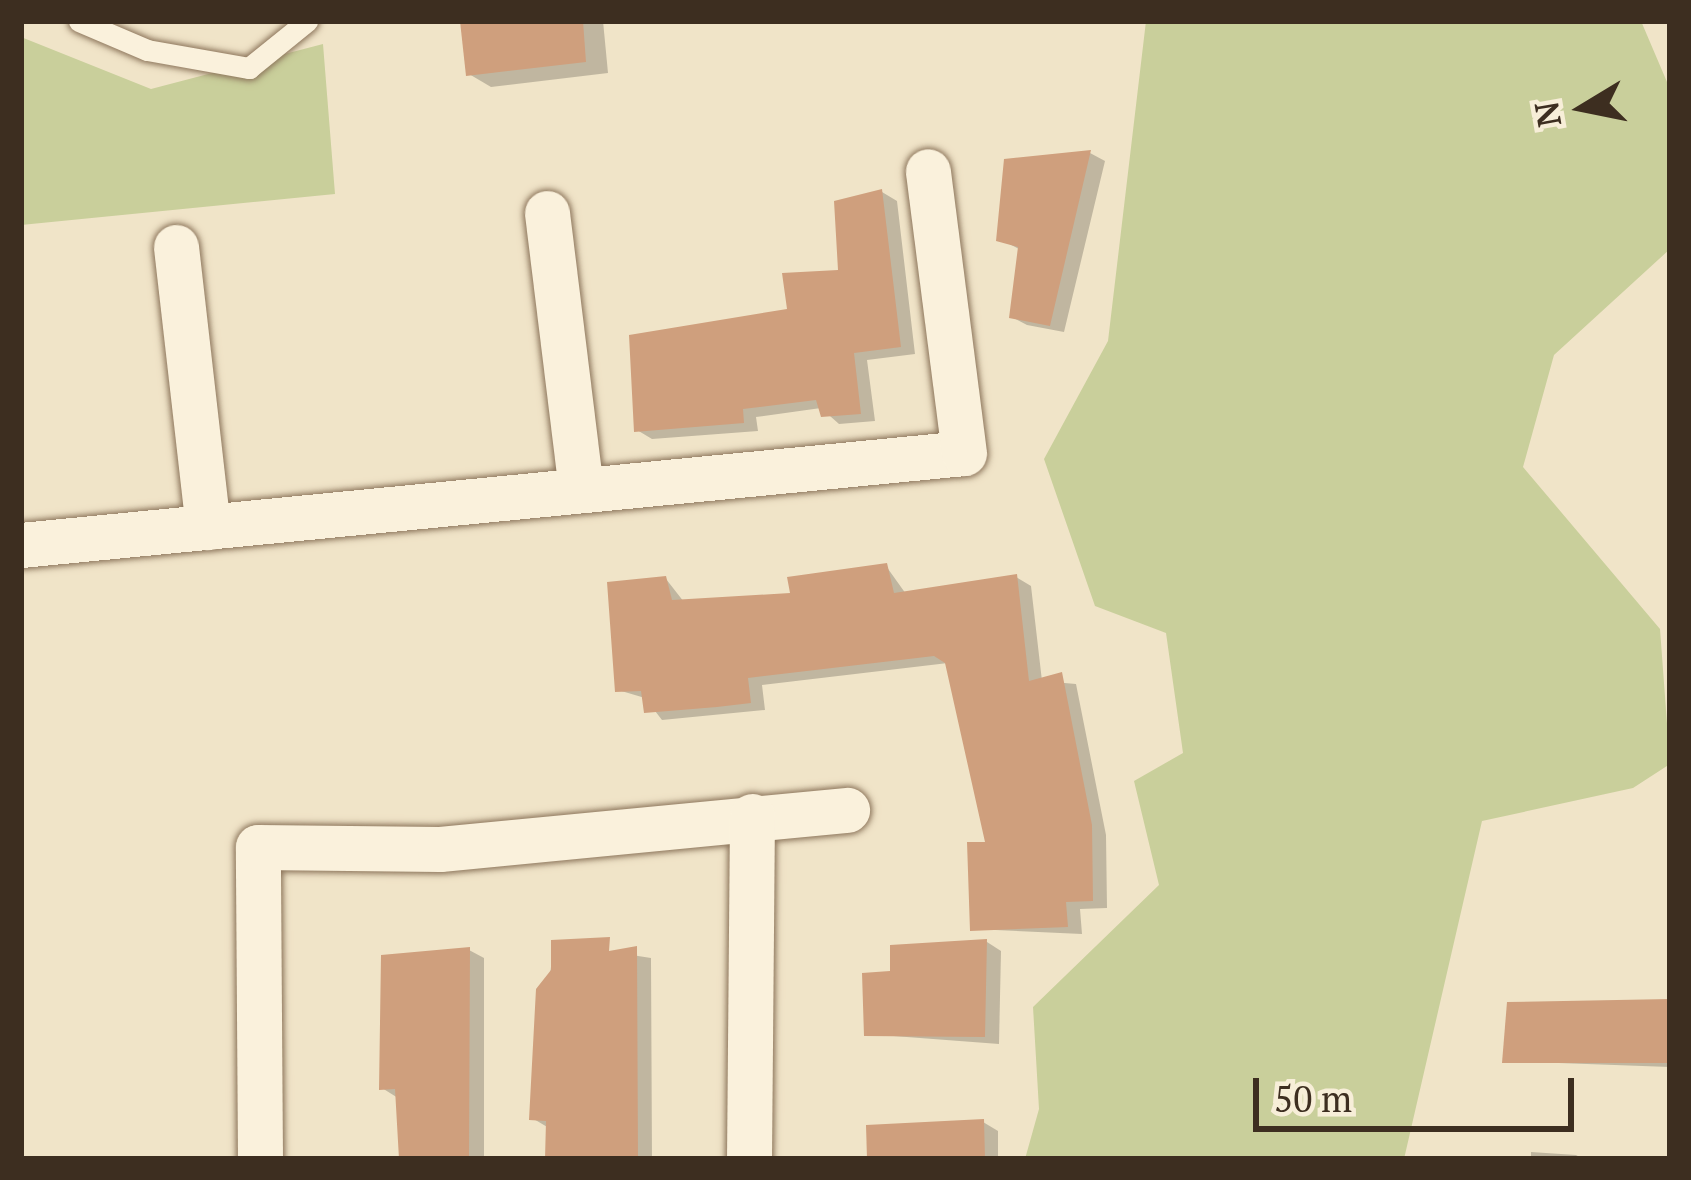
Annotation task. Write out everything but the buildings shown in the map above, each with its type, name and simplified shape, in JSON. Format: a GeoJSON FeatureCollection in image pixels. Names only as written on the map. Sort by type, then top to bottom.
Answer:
{"type":"FeatureCollection","features":[{"type":"Feature","properties":{"kind":"street"},"geometry":{"type":"LineString","coordinates":[[21,545],[964,453],[928,171]]}},
{"type":"Feature","properties":{"kind":"street"},"geometry":{"type":"LineString","coordinates":[[547,213],[581,490]]}},
{"type":"Feature","properties":{"kind":"street"},"geometry":{"type":"LineString","coordinates":[[176,247],[208,527]]}},
{"type":"Feature","properties":{"kind":"street"},"geometry":{"type":"LineString","coordinates":[[260,1159],[258,847],[440,849],[847,810]]}},
{"type":"Feature","properties":{"kind":"street"},"geometry":{"type":"LineString","coordinates":[[749,1159],[752,816]]}},
{"type":"Feature","properties":{"kind":"lane"},"geometry":{"type":"LineString","coordinates":[[79,21],[147,50],[249,68],[307,21]]}},
{"type":"Feature","properties":{"kind":"green space"},"geometry":{"type":"Polygon","coordinates":[[[1146,21],[1641,21],[1670,89],[1670,249],[1554,355],[1523,467],[1660,629],[1670,764],[1633,788],[1482,821],[1404,1159],[1025,1159],[1039,1109],[1033,1007],[1159,885],[1134,781],[1183,753],[1166,633],[1095,606],[1044,459],[1108,341],[1146,21]]]}},
{"type":"Feature","properties":{"kind":"green space"},"geometry":{"type":"Polygon","coordinates":[[[21,37],[151,89],[323,44],[335,194],[21,225],[21,37]]]}}]}
